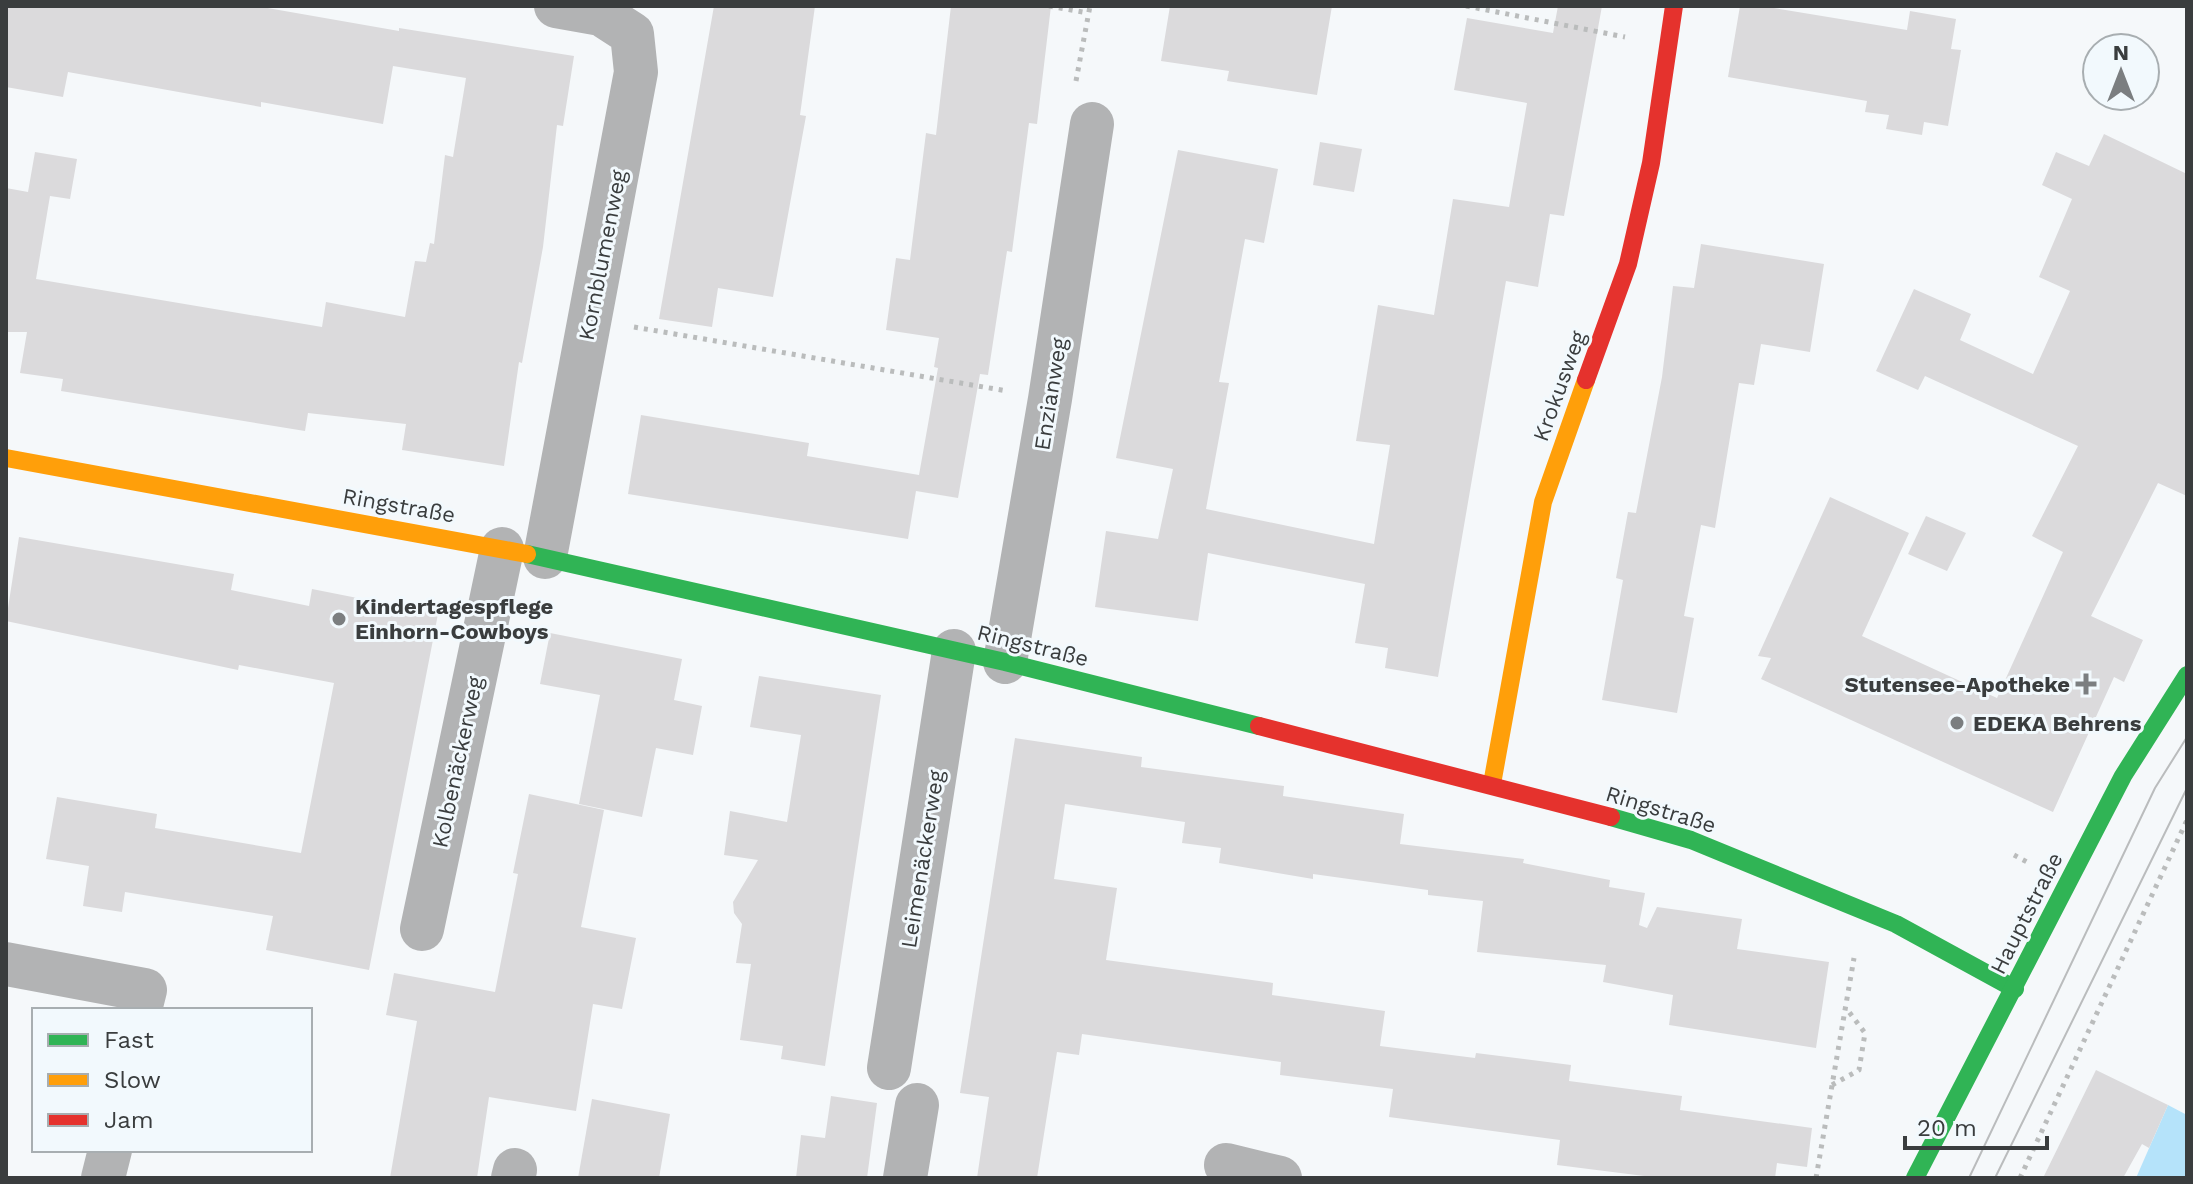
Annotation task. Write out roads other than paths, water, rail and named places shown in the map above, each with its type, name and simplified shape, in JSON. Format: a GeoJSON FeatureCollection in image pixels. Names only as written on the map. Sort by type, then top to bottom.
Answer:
{"type":"FeatureCollection","features":[{"type":"Feature","properties":{"kind":"street","name":"Kornblumenweg"},"geometry":{"type":"LineString","coordinates":[[545,557],[636,72],[632,34],[601,14],[556,6]]}},
{"type":"Feature","properties":{"kind":"street","name":"Krokusweg"},"geometry":{"type":"LineString","coordinates":[[1492,784],[1543,502],[1628,264],[1651,163],[1674,6]]}},
{"type":"Feature","properties":{"kind":"street","name":"Enzianweg"},"geometry":{"type":"LineString","coordinates":[[1005,662],[1050,399],[1092,124]]}},
{"type":"Feature","properties":{"kind":"street","name":"Ringstraße"},"geometry":{"type":"LineString","coordinates":[[6,458],[545,557],[1005,662],[1492,784],[1691,840],[1896,924],[2015,989]]}},
{"type":"Feature","properties":{"kind":"street","name":"Kolbenäckerweg"},"geometry":{"type":"LineString","coordinates":[[422,929],[502,549]]}},
{"type":"Feature","properties":{"kind":"street","name":"Leimenäckerweg"},"geometry":{"type":"LineString","coordinates":[[889,1068],[954,651]]}},
{"type":"Feature","properties":{"kind":"street","name":"Hauptstraße"},"geometry":{"type":"LineString","coordinates":[[1915,1178],[2123,776],[2187,675]]}},
{"type":"Feature","properties":{"kind":"street"},"geometry":{"type":"LineString","coordinates":[[6,964],[143,1000]]}},
{"type":"Feature","properties":{"kind":"street"},"geometry":{"type":"LineString","coordinates":[[905,1178],[917,1105]]}},
{"type":"Feature","properties":{"kind":"street"},"geometry":{"type":"LineString","coordinates":[[103,1178],[110,1152]]}},
{"type":"Feature","properties":{"kind":"street"},"geometry":{"type":"LineString","coordinates":[[1226,1165],[1280,1178]]}},
{"type":"Feature","properties":{"kind":"tram line"},"geometry":{"type":"LineString","coordinates":[[1969,1178],[2155,788],[2187,737]]}},
{"type":"Feature","properties":{"kind":"tram line"},"geometry":{"type":"LineString","coordinates":[[1995,1178],[2187,788]]}},
{"type":"Feature","properties":{"kind":"place","name":"Kindertagespflege Einhorn-Cowboys"},"geometry":{"type":"Point","coordinates":[339,619]}},
{"type":"Feature","properties":{"kind":"place","name":"Stutensee-Apotheke"},"geometry":{"type":"Point","coordinates":[2086,684]}},
{"type":"Feature","properties":{"kind":"place","name":"EDEKA Behrens"},"geometry":{"type":"Point","coordinates":[1957,723]}}]}
